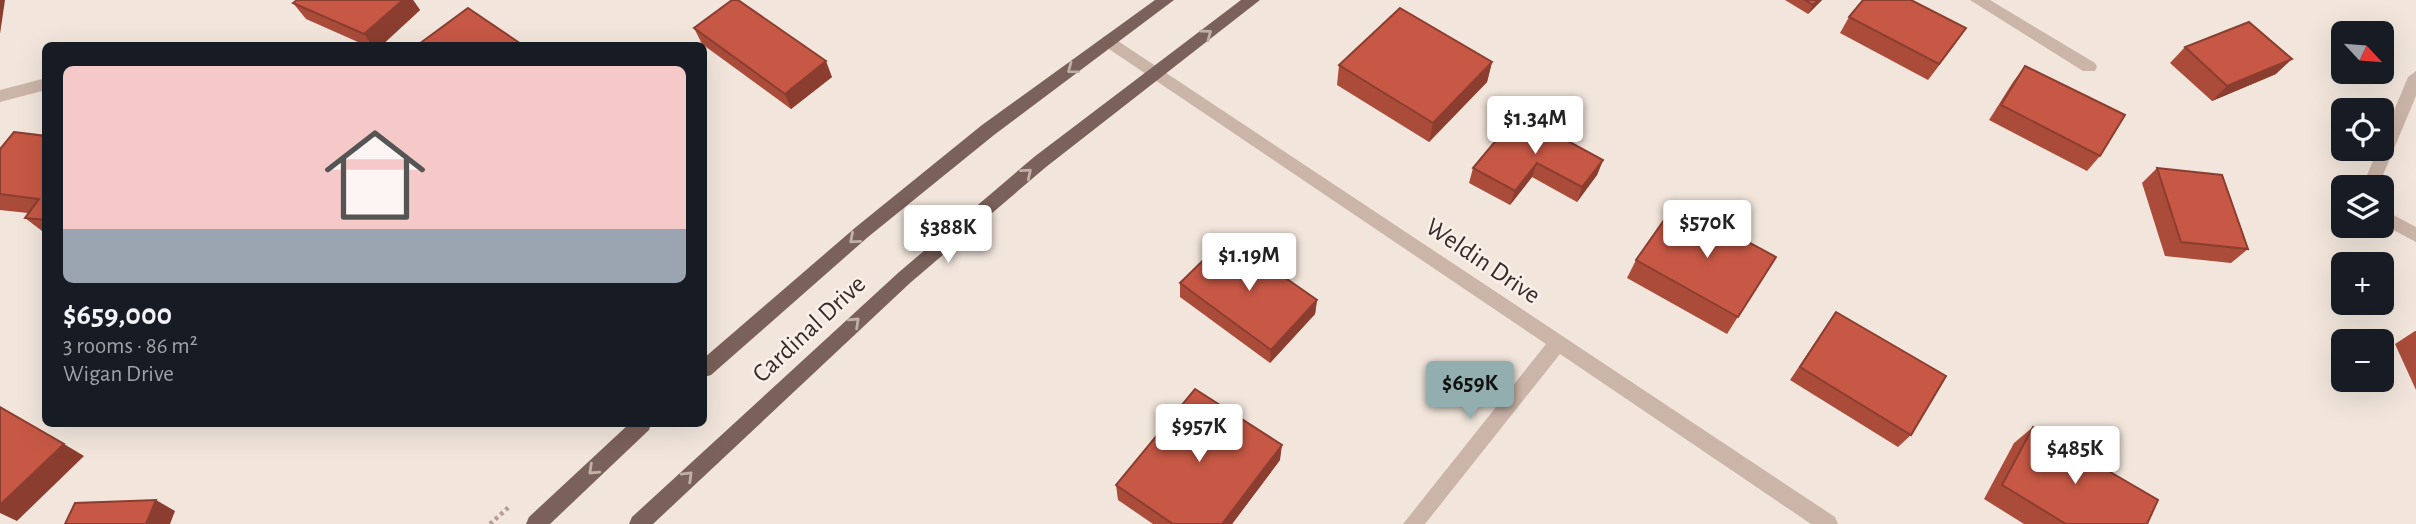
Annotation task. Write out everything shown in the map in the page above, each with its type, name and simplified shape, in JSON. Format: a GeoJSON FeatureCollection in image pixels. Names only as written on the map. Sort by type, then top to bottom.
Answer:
{"type":"FeatureCollection","features":[{"type":"Feature","properties":{"kind":"main road","name":"Cardinal Drive"},"geometry":{"type":"LineString","coordinates":[[707,366],[862,232],[988,130],[1166,0]]}},
{"type":"Feature","properties":{"kind":"main road","name":"Cardinal Drive"},"geometry":{"type":"LineString","coordinates":[[639,524],[904,278],[1040,162],[1252,0]]}},
{"type":"Feature","properties":{"kind":"main road"},"geometry":{"type":"LineString","coordinates":[[536,524],[639,427]]}},
{"type":"Feature","properties":{"kind":"street"},"geometry":{"type":"LineString","coordinates":[[1978,0],[2090,67]]}},
{"type":"Feature","properties":{"kind":"street","name":"Weldin Drive"},"geometry":{"type":"LineString","coordinates":[[1109,41],[1828,524]]}},
{"type":"Feature","properties":{"kind":"street"},"geometry":{"type":"LineString","coordinates":[[2375,175],[2416,77]]}},
{"type":"Feature","properties":{"kind":"street"},"geometry":{"type":"LineString","coordinates":[[0,96],[42,85]]}},
{"type":"Feature","properties":{"kind":"street"},"geometry":{"type":"LineString","coordinates":[[2394,223],[2416,235]]}},
{"type":"Feature","properties":{"kind":"street"},"geometry":{"type":"LineString","coordinates":[[1413,524],[1558,342]]}},
{"type":"Feature","properties":{"kind":"building"},"geometry":{"type":"Polygon","coordinates":[[[297,0],[403,0],[364,34],[293,3],[297,0]]]}},
{"type":"Feature","properties":{"kind":"building"},"geometry":{"type":"Polygon","coordinates":[[[732,0],[738,0],[826,61],[785,94],[694,28],[732,0]]]}},
{"type":"Feature","properties":{"kind":"building"},"geometry":{"type":"Polygon","coordinates":[[[1805,0],[1818,0],[1813,5],[1805,0]]]}},
{"type":"Feature","properties":{"kind":"building"},"geometry":{"type":"Polygon","coordinates":[[[1863,0],[1911,0],[1966,28],[1939,64],[1849,17],[1863,0]]]}},
{"type":"Feature","properties":{"kind":"building"},"geometry":{"type":"Polygon","coordinates":[[[468,8],[518,42],[422,42],[468,8]]]}},
{"type":"Feature","properties":{"kind":"building"},"geometry":{"type":"Polygon","coordinates":[[[1400,8],[1492,62],[1433,123],[1339,65],[1400,8]]]}},
{"type":"Feature","properties":{"kind":"building"},"geometry":{"type":"Polygon","coordinates":[[[2249,22],[2292,59],[2227,86],[2185,47],[2249,22]]]}},
{"type":"Feature","properties":{"kind":"building"},"geometry":{"type":"Polygon","coordinates":[[[2025,66],[2125,115],[2100,156],[2001,105],[2025,66]]]}},
{"type":"Feature","properties":{"kind":"building"},"geometry":{"type":"Polygon","coordinates":[[[1518,114],[1603,160],[1582,187],[1537,163],[1515,191],[1473,168],[1518,114]]]}},
{"type":"Feature","properties":{"kind":"building"},"geometry":{"type":"Polygon","coordinates":[[[14,132],[42,136],[42,220],[25,218],[39,199],[0,194],[0,149],[14,132]]]}},
{"type":"Feature","properties":{"kind":"building"},"geometry":{"type":"Polygon","coordinates":[[[2157,168],[2222,175],[2248,249],[2181,242],[2157,168]]]}},
{"type":"Feature","properties":{"kind":"building"},"geometry":{"type":"Polygon","coordinates":[[[1676,203],[1776,257],[1738,317],[1636,260],[1676,203]]]}},
{"type":"Feature","properties":{"kind":"building"},"geometry":{"type":"Polygon","coordinates":[[[1227,237],[1317,300],[1271,350],[1180,283],[1227,237]]]}},
{"type":"Feature","properties":{"kind":"building"},"geometry":{"type":"Polygon","coordinates":[[[1836,312],[1946,376],[1911,435],[1800,367],[1836,312]]]}},
{"type":"Feature","properties":{"kind":"building"},"geometry":{"type":"Polygon","coordinates":[[[1195,389],[1282,445],[1222,524],[1173,524],[1116,485],[1195,389]]]}},
{"type":"Feature","properties":{"kind":"building"},"geometry":{"type":"Polygon","coordinates":[[[0,407],[64,444],[0,505],[0,407]]]}},
{"type":"Feature","properties":{"kind":"building"},"geometry":{"type":"Polygon","coordinates":[[[2033,427],[2158,500],[2147,524],[2066,524],[2002,485],[2033,427]]]}},
{"type":"Feature","properties":{"kind":"building"},"geometry":{"type":"Polygon","coordinates":[[[156,500],[146,524],[65,524],[75,503],[156,500]]]}}]}
